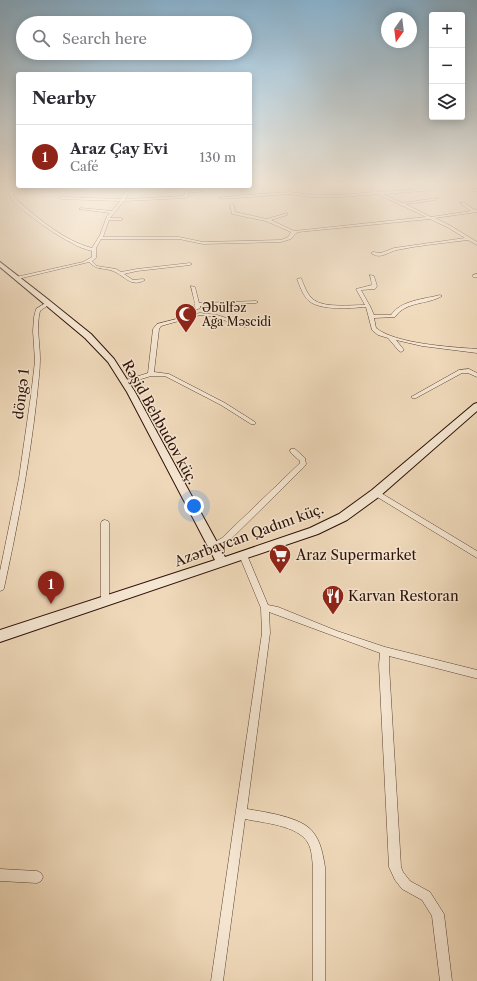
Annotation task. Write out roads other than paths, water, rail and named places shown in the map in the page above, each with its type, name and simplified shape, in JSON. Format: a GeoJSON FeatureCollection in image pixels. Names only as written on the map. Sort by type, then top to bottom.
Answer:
{"type":"FeatureCollection","features":[{"type":"Feature","properties":{"kind":"street"},"geometry":{"type":"LineString","coordinates":[[55,231],[84,248],[94,250]]}},
{"type":"Feature","properties":{"kind":"street"},"geometry":{"type":"LineString","coordinates":[[18,278],[90,260],[95,256],[94,250],[104,231]]}},
{"type":"Feature","properties":{"kind":"street"},"geometry":{"type":"LineString","coordinates":[[291,231],[294,232],[303,231]]}},
{"type":"Feature","properties":{"kind":"street"},"geometry":{"type":"LineString","coordinates":[[457,231],[477,244]]}},
{"type":"Feature","properties":{"kind":"street"},"geometry":{"type":"LineString","coordinates":[[101,238],[179,238],[203,243],[268,241],[288,239],[294,232]]}},
{"type":"Feature","properties":{"kind":"street"},"geometry":{"type":"LineString","coordinates":[[373,253],[386,254],[394,249],[469,239]]}},
{"type":"Feature","properties":{"kind":"street"},"geometry":{"type":"LineString","coordinates":[[90,260],[96,267],[112,269],[135,282],[143,280]]}},
{"type":"Feature","properties":{"kind":"street","name":"Rəşid Behbudov küç."},"geometry":{"type":"LineString","coordinates":[[0,264],[49,303],[99,347],[125,382],[222,562]]}},
{"type":"Feature","properties":{"kind":"street"},"geometry":{"type":"LineString","coordinates":[[120,274],[132,270],[190,264]]}},
{"type":"Feature","properties":{"kind":"street"},"geometry":{"type":"LineString","coordinates":[[170,266],[171,272]]}},
{"type":"Feature","properties":{"kind":"street"},"geometry":{"type":"LineString","coordinates":[[358,289],[359,287],[375,286],[372,276]]}},
{"type":"Feature","properties":{"kind":"street"},"geometry":{"type":"LineString","coordinates":[[299,279],[311,300],[315,303],[327,305],[368,306]]}},
{"type":"Feature","properties":{"kind":"street"},"geometry":{"type":"LineString","coordinates":[[193,287],[196,305],[200,314]]}},
{"type":"Feature","properties":{"kind":"street"},"geometry":{"type":"LineString","coordinates":[[358,289],[373,288]]}},
{"type":"Feature","properties":{"kind":"street"},"geometry":{"type":"LineString","coordinates":[[358,289],[368,306],[375,330],[390,337],[423,344],[477,351]]}},
{"type":"Feature","properties":{"kind":"street"},"geometry":{"type":"LineString","coordinates":[[372,317],[390,317],[393,316],[396,310],[408,304],[440,296]]}},
{"type":"Feature","properties":{"kind":"street"},"geometry":{"type":"LineString","coordinates":[[196,305],[256,302]]}},
{"type":"Feature","properties":{"kind":"street","name":"döngə 1"},"geometry":{"type":"LineString","coordinates":[[0,588],[11,541],[31,413],[37,366],[34,324],[38,310],[49,303]]}},
{"type":"Feature","properties":{"kind":"street"},"geometry":{"type":"LineString","coordinates":[[151,374],[157,326],[163,323],[200,314],[215,316],[246,325]]}},
{"type":"Feature","properties":{"kind":"street"},"geometry":{"type":"LineString","coordinates":[[390,337],[401,350]]}},
{"type":"Feature","properties":{"kind":"street"},"geometry":{"type":"LineString","coordinates":[[414,397],[465,370],[477,375]]}},
{"type":"Feature","properties":{"kind":"street"},"geometry":{"type":"LineString","coordinates":[[125,382],[151,374],[167,375],[223,404],[253,423]]}},
{"type":"Feature","properties":{"kind":"street","name":"Azərbaycan Qadını küç."},"geometry":{"type":"LineString","coordinates":[[0,636],[314,531],[343,517],[376,493],[477,406]]}},
{"type":"Feature","properties":{"kind":"street"},"geometry":{"type":"LineString","coordinates":[[214,546],[225,540],[303,464],[303,460],[293,451]]}},
{"type":"Feature","properties":{"kind":"street"},"geometry":{"type":"LineString","coordinates":[[376,493],[477,555]]}},
{"type":"Feature","properties":{"kind":"street"},"geometry":{"type":"LineString","coordinates":[[105,523],[105,600]]}},
{"type":"Feature","properties":{"kind":"street"},"geometry":{"type":"LineString","coordinates":[[217,981],[266,633],[265,608],[243,555]]}},
{"type":"Feature","properties":{"kind":"street"},"geometry":{"type":"LineString","coordinates":[[265,608],[275,610],[318,628],[385,651],[475,674]]}},
{"type":"Feature","properties":{"kind":"street"},"geometry":{"type":"LineString","coordinates":[[385,651],[384,665],[395,867],[399,876],[406,884],[426,896],[438,914],[446,981]]}},
{"type":"Feature","properties":{"kind":"street"},"geometry":{"type":"LineString","coordinates":[[241,813],[296,827],[306,832],[317,850],[319,866],[319,981]]}},
{"type":"Feature","properties":{"kind":"street"},"geometry":{"type":"LineString","coordinates":[[0,875],[37,877]]}},
{"type":"Feature","properties":{"kind":"place","name":"Əbülfəz Ağa Məscidi"},"geometry":{"type":"Point","coordinates":[186,334]}},
{"type":"Feature","properties":{"kind":"place","name":"Araz Supermarket"},"geometry":{"type":"Point","coordinates":[280,574]}},
{"type":"Feature","properties":{"kind":"place","name":"Araz Çay Evi"},"geometry":{"type":"Point","coordinates":[51,604]}},
{"type":"Feature","properties":{"kind":"place","name":"Karvan Restoran"},"geometry":{"type":"Point","coordinates":[333,616]}}]}
